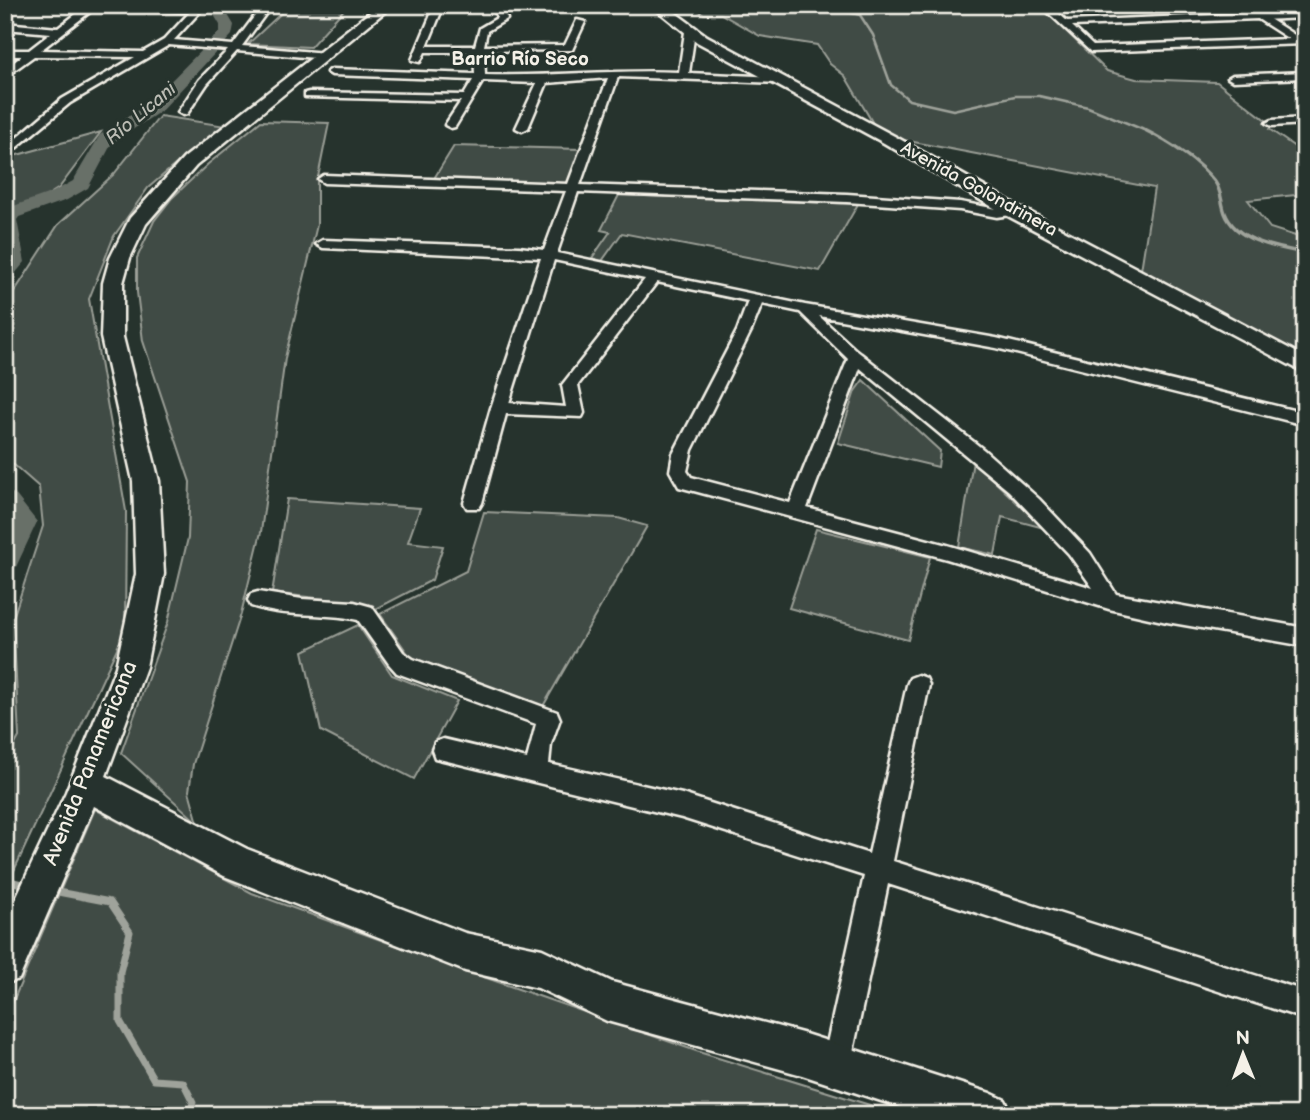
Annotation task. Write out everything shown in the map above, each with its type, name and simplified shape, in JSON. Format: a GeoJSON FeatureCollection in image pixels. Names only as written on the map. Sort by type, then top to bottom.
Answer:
{"type":"FeatureCollection","features":[{"type":"Feature","properties":{"kind":"street"},"geometry":{"type":"LineString","coordinates":[[87,5],[200,8]]}},
{"type":"Feature","properties":{"kind":"street"},"geometry":{"type":"LineString","coordinates":[[183,111],[203,82],[236,47],[268,5]]}},
{"type":"Feature","properties":{"kind":"street","name":"Avenida Panamericana"},"geometry":{"type":"LineString","coordinates":[[5,965],[86,783],[131,667],[150,574],[146,481],[112,337],[113,283],[120,258],[137,222],[190,163],[329,64],[387,5]]}},
{"type":"Feature","properties":{"kind":"street"},"geometry":{"type":"LineString","coordinates":[[412,75],[436,9],[440,5]]}},
{"type":"Feature","properties":{"kind":"street"},"geometry":{"type":"LineString","coordinates":[[451,125],[480,78],[479,47],[483,30],[502,19],[497,5]]}},
{"type":"Feature","properties":{"kind":"street","name":"Avenida Golondrinera"},"geometry":{"type":"LineString","coordinates":[[657,5],[690,32],[1013,211],[1305,366]]}},
{"type":"Feature","properties":{"kind":"street"},"geometry":{"type":"LineString","coordinates":[[1044,5],[1091,49],[1302,44]]}},
{"type":"Feature","properties":{"kind":"street"},"geometry":{"type":"LineString","coordinates":[[1243,5],[1302,44]]}},
{"type":"Feature","properties":{"kind":"street"},"geometry":{"type":"LineString","coordinates":[[5,74],[93,6]]}},
{"type":"Feature","properties":{"kind":"street"},"geometry":{"type":"LineString","coordinates":[[5,153],[66,102],[167,42],[200,8]]}},
{"type":"Feature","properties":{"kind":"street"},"geometry":{"type":"LineString","coordinates":[[1065,24],[1305,14]]}},
{"type":"Feature","properties":{"kind":"street"},"geometry":{"type":"LineString","coordinates":[[421,49],[569,48],[580,22]]}},
{"type":"Feature","properties":{"kind":"street"},"geometry":{"type":"LineString","coordinates":[[5,26],[60,32]]}},
{"type":"Feature","properties":{"kind":"street"},"geometry":{"type":"LineString","coordinates":[[684,76],[690,32]]}},
{"type":"Feature","properties":{"kind":"street"},"geometry":{"type":"LineString","coordinates":[[167,42],[236,47],[329,64],[412,75],[543,80],[626,73],[780,80]]}},
{"type":"Feature","properties":{"kind":"street"},"geometry":{"type":"LineString","coordinates":[[5,53],[144,54]]}},
{"type":"Feature","properties":{"kind":"street"},"geometry":{"type":"LineString","coordinates":[[473,503],[499,408],[549,255],[614,75]]}},
{"type":"Feature","properties":{"kind":"street"},"geometry":{"type":"LineString","coordinates":[[1233,78],[1305,75]]}},
{"type":"Feature","properties":{"kind":"street"},"geometry":{"type":"LineString","coordinates":[[522,128],[543,80]]}},
{"type":"Feature","properties":{"kind":"street"},"geometry":{"type":"LineString","coordinates":[[309,95],[470,98]]}},
{"type":"Feature","properties":{"kind":"street"},"geometry":{"type":"LineString","coordinates":[[1272,123],[1305,121]]}},
{"type":"Feature","properties":{"kind":"street"},"geometry":{"type":"LineString","coordinates":[[324,178],[574,190],[847,198],[960,206],[997,213],[1013,211]]}},
{"type":"Feature","properties":{"kind":"street"},"geometry":{"type":"LineString","coordinates":[[323,244],[519,251],[549,255],[756,300],[996,343],[1305,419]]}},
{"type":"Feature","properties":{"kind":"street"},"geometry":{"type":"LineString","coordinates":[[499,408],[576,413],[570,385],[653,278]]}},
{"type":"Feature","properties":{"kind":"street"},"geometry":{"type":"LineString","coordinates":[[756,300],[744,331],[683,450],[677,465],[680,477],[695,486],[947,552],[1109,601],[1167,614],[1305,636]]}},
{"type":"Feature","properties":{"kind":"street"},"geometry":{"type":"LineString","coordinates":[[804,309],[824,331],[959,438],[1032,502],[1100,578],[1109,601]]}},
{"type":"Feature","properties":{"kind":"street"},"geometry":{"type":"LineString","coordinates":[[796,512],[856,358]]}},
{"type":"Feature","properties":{"kind":"street"},"geometry":{"type":"LineString","coordinates":[[258,600],[365,613],[396,658],[405,666],[549,719],[540,744],[537,771]]}},
{"type":"Feature","properties":{"kind":"street"},"geometry":{"type":"LineString","coordinates":[[836,1066],[876,869],[918,685]]}},
{"type":"Feature","properties":{"kind":"street"},"geometry":{"type":"LineString","coordinates":[[443,750],[682,806],[1305,1004]]}},
{"type":"Feature","properties":{"kind":"street"},"geometry":{"type":"LineString","coordinates":[[86,783],[237,863],[465,952],[542,969],[607,1001],[836,1066],[989,1115]]}},
{"type":"Feature","properties":{"kind":"shaded area"},"geometry":{"type":"Polygon","coordinates":[[[290,5],[348,5],[310,47],[248,44],[290,5]]]}},
{"type":"Feature","properties":{"kind":"shaded area"},"geometry":{"type":"Polygon","coordinates":[[[690,5],[1039,5],[1107,71],[1136,79],[1217,82],[1272,125],[1269,129],[1305,154],[1305,194],[1248,200],[1270,228],[1305,239],[1305,358],[1141,270],[1154,188],[898,139],[874,125],[845,76],[830,64],[817,45],[760,36],[721,14],[704,14],[690,5]]]}},
{"type":"Feature","properties":{"kind":"shaded area"},"geometry":{"type":"Polygon","coordinates":[[[160,116],[226,126],[196,147],[148,188],[114,236],[89,299],[126,511],[125,631],[5,890],[5,763],[19,737],[13,618],[43,526],[39,487],[5,457],[5,399],[9,376],[7,303],[58,225],[114,174],[160,116]]]}},
{"type":"Feature","properties":{"kind":"shaded area"},"geometry":{"type":"Polygon","coordinates":[[[261,121],[329,123],[317,182],[317,225],[285,358],[261,532],[241,614],[193,764],[189,791],[198,823],[121,753],[168,622],[188,538],[190,482],[143,341],[137,292],[137,258],[154,221],[172,198],[208,164],[261,121]]]}},
{"type":"Feature","properties":{"kind":"shaded area"},"geometry":{"type":"Polygon","coordinates":[[[101,132],[59,188],[45,197],[5,212],[5,161],[10,157],[101,132]]]}},
{"type":"Feature","properties":{"kind":"shaded area"},"geometry":{"type":"Polygon","coordinates":[[[454,146],[581,149],[567,186],[433,180],[454,146]]]}},
{"type":"Feature","properties":{"kind":"shaded area"},"geometry":{"type":"Polygon","coordinates":[[[619,195],[858,204],[820,271],[622,233],[602,261],[592,258],[610,232],[601,230],[619,195]]]}},
{"type":"Feature","properties":{"kind":"shaded area"},"geometry":{"type":"Polygon","coordinates":[[[863,380],[940,451],[938,467],[838,443],[855,391],[863,380]]]}},
{"type":"Feature","properties":{"kind":"shaded area"},"geometry":{"type":"Polygon","coordinates":[[[973,461],[1044,528],[1002,517],[995,555],[959,547],[973,461]]]}},
{"type":"Feature","properties":{"kind":"shaded area"},"geometry":{"type":"Polygon","coordinates":[[[287,499],[420,508],[408,542],[443,546],[432,580],[376,609],[361,603],[272,593],[287,499]]]}},
{"type":"Feature","properties":{"kind":"shaded area"},"geometry":{"type":"Polygon","coordinates":[[[484,512],[618,518],[647,526],[542,708],[411,658],[380,614],[466,571],[484,512]]]}},
{"type":"Feature","properties":{"kind":"shaded area"},"geometry":{"type":"Polygon","coordinates":[[[816,529],[930,557],[908,640],[789,608],[816,529]]]}},
{"type":"Feature","properties":{"kind":"shaded area"},"geometry":{"type":"Polygon","coordinates":[[[358,625],[392,675],[457,701],[414,779],[321,731],[303,651],[358,625]]]}},
{"type":"Feature","properties":{"kind":"shaded area"},"geometry":{"type":"Polygon","coordinates":[[[95,809],[252,893],[702,1053],[902,1115],[6,1115],[5,1020],[95,809]]]}},
{"type":"Feature","properties":{"kind":"waterway","name":"Río Licani"},"geometry":{"type":"LineString","coordinates":[[5,271],[14,262],[7,220],[12,213],[60,196],[81,184],[106,139],[155,107],[227,32],[227,25],[221,15],[225,5]]}},
{"type":"Feature","properties":{"kind":"waterway"},"geometry":{"type":"LineString","coordinates":[[766,5],[816,5]]}},
{"type":"Feature","properties":{"kind":"waterway"},"geometry":{"type":"LineString","coordinates":[[817,5],[860,15],[873,35],[891,85],[909,100],[953,110],[1015,96],[1039,96],[1088,107],[1144,130]]}},
{"type":"Feature","properties":{"kind":"waterway"},"geometry":{"type":"LineString","coordinates":[[1141,128],[1181,151],[1208,174],[1217,186],[1225,213],[1238,231],[1259,242],[1305,253]]}},
{"type":"Feature","properties":{"kind":"waterway","name":"Río Licani"},"geometry":{"type":"LineString","coordinates":[[5,501],[23,522],[5,559]]}},
{"type":"Feature","properties":{"kind":"waterway"},"geometry":{"type":"LineString","coordinates":[[5,880],[22,884]]}},
{"type":"Feature","properties":{"kind":"waterway"},"geometry":{"type":"LineString","coordinates":[[58,892],[110,902],[130,932],[120,972],[120,1021],[154,1080],[183,1082],[193,1102],[190,1115]]}},
{"type":"Feature","properties":{"kind":"district","name":"Barrio Río Seco"},"geometry":{"type":"Point","coordinates":[520,59]}}]}
